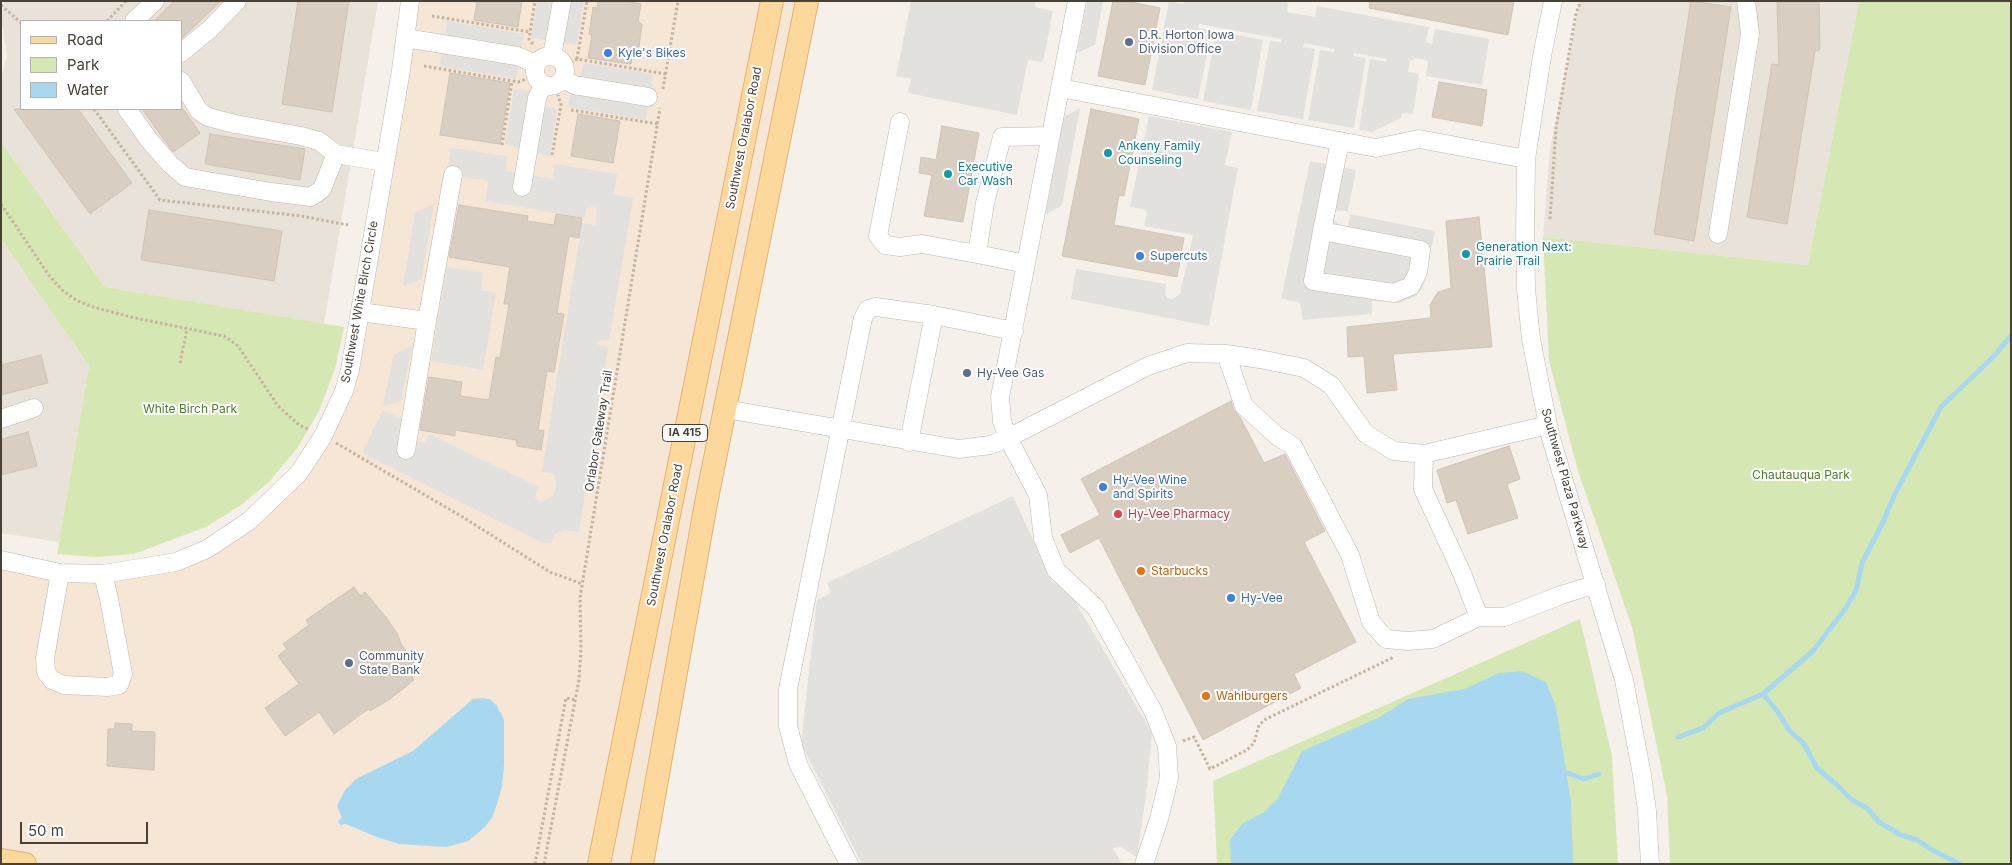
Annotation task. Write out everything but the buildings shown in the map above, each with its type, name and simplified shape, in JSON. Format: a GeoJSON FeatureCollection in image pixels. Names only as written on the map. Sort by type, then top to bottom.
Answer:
{"type":"FeatureCollection","features":[{"type":"Feature","properties":{"kind":"main road","name":"Southwest Oralabor Road"},"geometry":{"type":"LineString","coordinates":[[599,864],[772,1]]}},
{"type":"Feature","properties":{"kind":"main road","name":"IA 415"},"geometry":{"type":"LineString","coordinates":[[642,864],[706,503],[807,1]]}},
{"type":"Feature","properties":{"kind":"main road"},"geometry":{"type":"LineString","coordinates":[[1,860],[25,864]]}},
{"type":"Feature","properties":{"kind":"street"},"geometry":{"type":"LineString","coordinates":[[135,20],[155,1]]}},
{"type":"Feature","properties":{"kind":"street"},"geometry":{"type":"LineString","coordinates":[[182,52],[210,29],[237,1]]}},
{"type":"Feature","properties":{"kind":"street","name":"Southwest White Birch Circle"},"geometry":{"type":"LineString","coordinates":[[1,560],[60,573],[103,574],[176,562],[207,549],[249,521],[299,474],[323,436],[344,390],[350,370],[410,1]]}},
{"type":"Feature","properties":{"kind":"street"},"geometry":{"type":"LineString","coordinates":[[522,187],[537,98],[552,70],[562,1]]}},
{"type":"Feature","properties":{"kind":"street"},"geometry":{"type":"LineString","coordinates":[[1077,1],[1000,397],[1002,421],[1008,438],[1038,495],[1044,538],[1056,570],[1096,608],[1153,711],[1167,747],[1169,778],[1159,819],[1144,864]]}},
{"type":"Feature","properties":{"kind":"street","name":"Southwest Plaza Parkway"},"geometry":{"type":"LineString","coordinates":[[1553,1],[1542,56],[1526,159],[1524,236],[1526,289],[1532,339],[1548,425],[1564,486],[1596,584],[1631,710],[1647,811],[1650,864]]}},
{"type":"Feature","properties":{"kind":"street"},"geometry":{"type":"LineString","coordinates":[[1718,234],[1750,34],[1746,1]]}},
{"type":"Feature","properties":{"kind":"street"},"geometry":{"type":"LineString","coordinates":[[405,38],[517,56],[552,70],[574,85],[658,96]]}},
{"type":"Feature","properties":{"kind":"street"},"geometry":{"type":"LineString","coordinates":[[182,83],[199,110],[208,117],[235,124],[302,136],[320,141],[336,154],[384,162]]}},
{"type":"Feature","properties":{"kind":"street"},"geometry":{"type":"LineString","coordinates":[[1060,88],[1376,148],[1419,139],[1526,159]]}},
{"type":"Feature","properties":{"kind":"street"},"geometry":{"type":"LineString","coordinates":[[128,110],[149,140],[170,164],[185,177],[311,197],[322,190],[336,154]]}},
{"type":"Feature","properties":{"kind":"street"},"geometry":{"type":"LineString","coordinates":[[900,122],[878,236],[885,245],[900,247],[922,244],[1026,264]]}},
{"type":"Feature","properties":{"kind":"street"},"geometry":{"type":"LineString","coordinates":[[977,254],[985,203],[1002,137],[1051,136]]}},
{"type":"Feature","properties":{"kind":"street"},"geometry":{"type":"LineString","coordinates":[[1322,231],[1421,250],[1418,272],[1411,286],[1394,293],[1313,281],[1322,231],[1340,141]]}},
{"type":"Feature","properties":{"kind":"street"},"geometry":{"type":"LineString","coordinates":[[406,450],[453,175]]}},
{"type":"Feature","properties":{"kind":"street"},"geometry":{"type":"LineString","coordinates":[[850,864],[798,764],[788,726],[788,690],[863,318],[868,309],[884,307],[1014,331]]}},
{"type":"Feature","properties":{"kind":"street"},"geometry":{"type":"LineString","coordinates":[[360,312],[427,321]]}},
{"type":"Feature","properties":{"kind":"street"},"geometry":{"type":"LineString","coordinates":[[909,442],[934,315]]}},
{"type":"Feature","properties":{"kind":"street"},"geometry":{"type":"LineString","coordinates":[[725,409],[909,442],[959,449],[990,445],[1008,438],[1148,366],[1187,353],[1226,354],[1260,358],[1304,368],[1331,385],[1366,434],[1394,451],[1424,454],[1548,425]]}},
{"type":"Feature","properties":{"kind":"street"},"geometry":{"type":"LineString","coordinates":[[1226,354],[1244,406],[1277,436],[1293,446],[1350,555],[1370,622],[1386,639],[1408,641],[1434,639],[1479,617],[1505,617],[1561,595],[1596,584]]}},
{"type":"Feature","properties":{"kind":"street"},"geometry":{"type":"LineString","coordinates":[[1,419],[34,408]]}},
{"type":"Feature","properties":{"kind":"street"},"geometry":{"type":"LineString","coordinates":[[1424,454],[1423,489],[1461,571],[1479,617]]}},
{"type":"Feature","properties":{"kind":"street"},"geometry":{"type":"LineString","coordinates":[[60,573],[45,658],[46,672],[52,680],[64,685],[107,687],[119,685],[123,674],[103,574]]}},
{"type":"Feature","properties":{"kind":"path"},"geometry":{"type":"LineString","coordinates":[[107,20],[126,1]]}},
{"type":"Feature","properties":{"kind":"path"},"geometry":{"type":"LineString","coordinates":[[535,1],[529,39],[552,70],[561,105],[552,155]]}},
{"type":"Feature","properties":{"kind":"path"},"geometry":{"type":"LineString","coordinates":[[552,70],[586,1]]}},
{"type":"Feature","properties":{"kind":"path","name":"Orlabor Gateway Trail"},"geometry":{"type":"LineString","coordinates":[[544,864],[575,700],[580,663],[579,618],[582,584],[658,124],[658,96],[666,74],[678,1]]}},
{"type":"Feature","properties":{"kind":"path"},"geometry":{"type":"LineString","coordinates":[[1550,219],[1556,128],[1576,13],[1582,1]]}},
{"type":"Feature","properties":{"kind":"path"},"geometry":{"type":"LineString","coordinates":[[1,5],[20,22]]}},
{"type":"Feature","properties":{"kind":"path"},"geometry":{"type":"LineString","coordinates":[[432,16],[530,32]]}},
{"type":"Feature","properties":{"kind":"path"},"geometry":{"type":"LineString","coordinates":[[424,66],[512,82],[518,82],[552,70],[666,74]]}},
{"type":"Feature","properties":{"kind":"path"},"geometry":{"type":"LineString","coordinates":[[502,145],[512,82]]}},
{"type":"Feature","properties":{"kind":"path"},"geometry":{"type":"LineString","coordinates":[[570,110],[658,124]]}},
{"type":"Feature","properties":{"kind":"path"},"geometry":{"type":"LineString","coordinates":[[1,204],[48,274],[62,290],[76,300],[131,317],[224,336],[238,346],[278,406],[299,425],[323,436],[393,475],[550,572],[582,584]]}},
{"type":"Feature","properties":{"kind":"path"},"geometry":{"type":"LineString","coordinates":[[180,363],[187,329]]}},
{"type":"Feature","properties":{"kind":"path"},"geometry":{"type":"LineString","coordinates":[[1167,747],[1194,737],[1210,769],[1247,750],[1254,743],[1259,725],[1266,719],[1326,688],[1348,680],[1393,657],[1399,656]]}},
{"type":"Feature","properties":{"kind":"path"},"geometry":{"type":"LineString","coordinates":[[534,864],[566,698],[575,700]]}},
{"type":"Feature","properties":{"kind":"shaded area"},"geometry":{"type":"Polygon","coordinates":[[[5,1],[378,1],[324,324],[105,287],[1,142],[1,79],[7,55],[1,16],[5,1]]]}},
{"type":"Feature","properties":{"kind":"shaded area"},"geometry":{"type":"Polygon","coordinates":[[[410,1],[807,1],[642,864],[25,864],[1,860],[1,560],[60,573],[176,562],[268,505],[335,412],[410,1]]]}},
{"type":"Feature","properties":{"kind":"shaded area"},"geometry":{"type":"Polygon","coordinates":[[[537,1],[584,1],[577,45],[531,38],[537,1]]]}},
{"type":"Feature","properties":{"kind":"shaded area"},"geometry":{"type":"Polygon","coordinates":[[[911,1],[1036,1],[1035,7],[1053,11],[1043,62],[1028,60],[1017,115],[908,93],[911,79],[896,76],[911,1]]]}},
{"type":"Feature","properties":{"kind":"shaded area"},"geometry":{"type":"Polygon","coordinates":[[[1087,1],[1103,1],[1095,45],[1077,53],[1087,1]]]}},
{"type":"Feature","properties":{"kind":"shaded area"},"geometry":{"type":"Polygon","coordinates":[[[1169,1],[1183,4],[1184,1],[1281,1],[1288,3],[1287,12],[1315,17],[1317,6],[1429,27],[1426,42],[1432,44],[1435,29],[1489,39],[1482,85],[1426,76],[1428,61],[1415,58],[1410,61],[1408,72],[1419,74],[1413,114],[1402,113],[1401,118],[1372,132],[1359,130],[1370,59],[1386,62],[1387,59],[1354,53],[1354,56],[1366,58],[1354,128],[1308,120],[1320,50],[1334,52],[1335,49],[1304,43],[1303,47],[1315,49],[1303,119],[1257,111],[1270,41],[1281,42],[1281,39],[1199,24],[1198,28],[1212,31],[1198,99],[1152,90],[1169,1]]]}},
{"type":"Feature","properties":{"kind":"shaded area"},"geometry":{"type":"Polygon","coordinates":[[[1580,1],[1859,1],[1808,265],[1543,237],[1550,149],[1580,1]]]}},
{"type":"Feature","properties":{"kind":"shaded area"},"geometry":{"type":"Polygon","coordinates":[[[447,21],[524,34],[516,79],[440,66],[447,21]]]}},
{"type":"Feature","properties":{"kind":"shaded area"},"geometry":{"type":"Polygon","coordinates":[[[1216,31],[1263,40],[1251,110],[1203,101],[1216,31]]]}},
{"type":"Feature","properties":{"kind":"shaded area"},"geometry":{"type":"Polygon","coordinates":[[[584,63],[653,74],[651,88],[656,88],[653,107],[648,107],[645,120],[568,107],[571,90],[581,74],[584,63]]]}},
{"type":"Feature","properties":{"kind":"shaded area"},"geometry":{"type":"Polygon","coordinates":[[[514,89],[529,91],[546,107],[557,109],[550,156],[505,144],[514,89]]]}},
{"type":"Feature","properties":{"kind":"shaded area"},"geometry":{"type":"Polygon","coordinates":[[[1080,108],[1062,205],[1045,215],[1064,117],[1080,108]]]}},
{"type":"Feature","properties":{"kind":"shaded area"},"geometry":{"type":"Polygon","coordinates":[[[1149,116],[1232,132],[1225,165],[1238,168],[1209,326],[1071,299],[1076,269],[1166,284],[1165,294],[1167,298],[1172,299],[1180,294],[1193,235],[1144,226],[1147,211],[1130,206],[1149,116]]]}},
{"type":"Feature","properties":{"kind":"shaded area"},"geometry":{"type":"Polygon","coordinates":[[[451,148],[507,156],[506,171],[553,179],[555,164],[617,174],[614,193],[633,198],[609,341],[600,340],[596,344],[608,347],[579,532],[564,530],[555,534],[551,543],[543,543],[362,453],[383,410],[420,428],[415,439],[425,443],[429,434],[539,487],[535,498],[538,501],[543,502],[554,494],[556,486],[554,474],[542,472],[582,223],[596,225],[597,210],[594,207],[587,208],[584,218],[485,201],[488,181],[447,174],[451,148]]]}},
{"type":"Feature","properties":{"kind":"shaded area"},"geometry":{"type":"Polygon","coordinates":[[[1310,161],[1356,170],[1348,211],[1335,211],[1334,214],[1334,220],[1341,226],[1348,227],[1350,214],[1435,231],[1423,287],[1416,296],[1399,303],[1372,301],[1372,314],[1302,320],[1301,305],[1298,302],[1281,299],[1310,161]]]}},
{"type":"Feature","properties":{"kind":"shaded area"},"geometry":{"type":"Polygon","coordinates":[[[434,204],[421,280],[403,286],[415,212],[434,204]]]}},
{"type":"Feature","properties":{"kind":"shaded area"},"geometry":{"type":"Polygon","coordinates":[[[1,239],[89,366],[59,542],[1,533],[1,239]]]}},
{"type":"Feature","properties":{"kind":"shaded area"},"geometry":{"type":"Polygon","coordinates":[[[447,267],[483,273],[481,290],[496,293],[483,370],[431,361],[447,267]]]}},
{"type":"Feature","properties":{"kind":"shaded area"},"geometry":{"type":"Polygon","coordinates":[[[412,346],[401,401],[383,406],[394,354],[412,346]]]}},
{"type":"Feature","properties":{"kind":"shaded area"},"geometry":{"type":"Polygon","coordinates":[[[1013,496],[1052,581],[1073,598],[1152,733],[1147,788],[1137,857],[1121,847],[1113,848],[1121,862],[1118,864],[862,864],[801,744],[817,600],[831,593],[827,583],[1013,496]]]}},
{"type":"Feature","properties":{"kind":"green space","name":"Chautauqua Park"},"geometry":{"type":"Polygon","coordinates":[[[1859,1],[2011,1],[2011,864],[1670,864],[1667,795],[1632,627],[1578,471],[1549,361],[1543,237],[1808,265],[1859,1]]]}},
{"type":"Feature","properties":{"kind":"green space","name":"White Birch Park"},"geometry":{"type":"Polygon","coordinates":[[[1,142],[105,287],[344,327],[335,369],[319,411],[298,447],[270,481],[241,505],[206,527],[134,554],[95,557],[57,554],[89,366],[1,239],[1,142]]]}},
{"type":"Feature","properties":{"kind":"green space"},"geometry":{"type":"Polygon","coordinates":[[[1580,619],[1612,756],[1618,864],[1217,864],[1213,781],[1580,619]]]}},
{"type":"Feature","properties":{"kind":"water"},"geometry":{"type":"Polygon","coordinates":[[[1522,671],[1546,682],[1556,707],[1571,802],[1573,864],[1231,864],[1230,840],[1242,824],[1263,813],[1278,798],[1302,751],[1380,717],[1408,699],[1464,689],[1499,673],[1522,671]]]}},
{"type":"Feature","properties":{"kind":"water"},"geometry":{"type":"Polygon","coordinates":[[[484,698],[491,700],[497,706],[504,720],[504,765],[502,786],[497,804],[492,818],[484,828],[468,841],[447,847],[399,844],[346,824],[340,825],[338,821],[342,818],[337,806],[345,790],[356,779],[413,751],[473,699],[484,698]]]}},
{"type":"Feature","properties":{"kind":"waterway"},"geometry":{"type":"LineString","coordinates":[[1678,737],[1703,728],[1719,713],[1763,694],[1813,651],[1845,609],[1856,591],[1862,563],[1895,494],[1941,407],[1993,357],[2011,336]]}},
{"type":"Feature","properties":{"kind":"waterway"},"geometry":{"type":"LineString","coordinates":[[1763,694],[1778,712],[1789,730],[1804,744],[1817,768],[1852,800],[1867,808],[1879,822],[1901,835],[1917,840],[1960,864]]}},
{"type":"Feature","properties":{"kind":"waterway"},"geometry":{"type":"LineString","coordinates":[[1562,771],[1584,779],[1599,774]]}},
{"type":"Feature","properties":{"kind":"place","name":"D.R. Horton Iowa Division Office"},"geometry":{"type":"Point","coordinates":[1129,42]}},
{"type":"Feature","properties":{"kind":"place","name":"Kyle's Bikes"},"geometry":{"type":"Point","coordinates":[608,53]}},
{"type":"Feature","properties":{"kind":"place","name":"Ankeny Family Counseling"},"geometry":{"type":"Point","coordinates":[1108,153]}},
{"type":"Feature","properties":{"kind":"place","name":"Executive Car Wash"},"geometry":{"type":"Point","coordinates":[948,174]}},
{"type":"Feature","properties":{"kind":"place","name":"Generation Next: Prairie Trail"},"geometry":{"type":"Point","coordinates":[1466,254]}},
{"type":"Feature","properties":{"kind":"place","name":"Supercuts"},"geometry":{"type":"Point","coordinates":[1140,256]}},
{"type":"Feature","properties":{"kind":"place","name":"Hy-Vee Gas"},"geometry":{"type":"Point","coordinates":[967,373]}},
{"type":"Feature","properties":{"kind":"place","name":"Hy-Vee Wine and Spirits"},"geometry":{"type":"Point","coordinates":[1103,487]}},
{"type":"Feature","properties":{"kind":"place","name":"Hy-Vee Pharmacy"},"geometry":{"type":"Point","coordinates":[1118,514]}},
{"type":"Feature","properties":{"kind":"place","name":"Starbucks"},"geometry":{"type":"Point","coordinates":[1141,571]}},
{"type":"Feature","properties":{"kind":"place","name":"Hy-Vee"},"geometry":{"type":"Point","coordinates":[1231,598]}},
{"type":"Feature","properties":{"kind":"place","name":"Community State Bank"},"geometry":{"type":"Point","coordinates":[349,663]}},
{"type":"Feature","properties":{"kind":"place","name":"Wahlburgers"},"geometry":{"type":"Point","coordinates":[1206,696]}}]}
